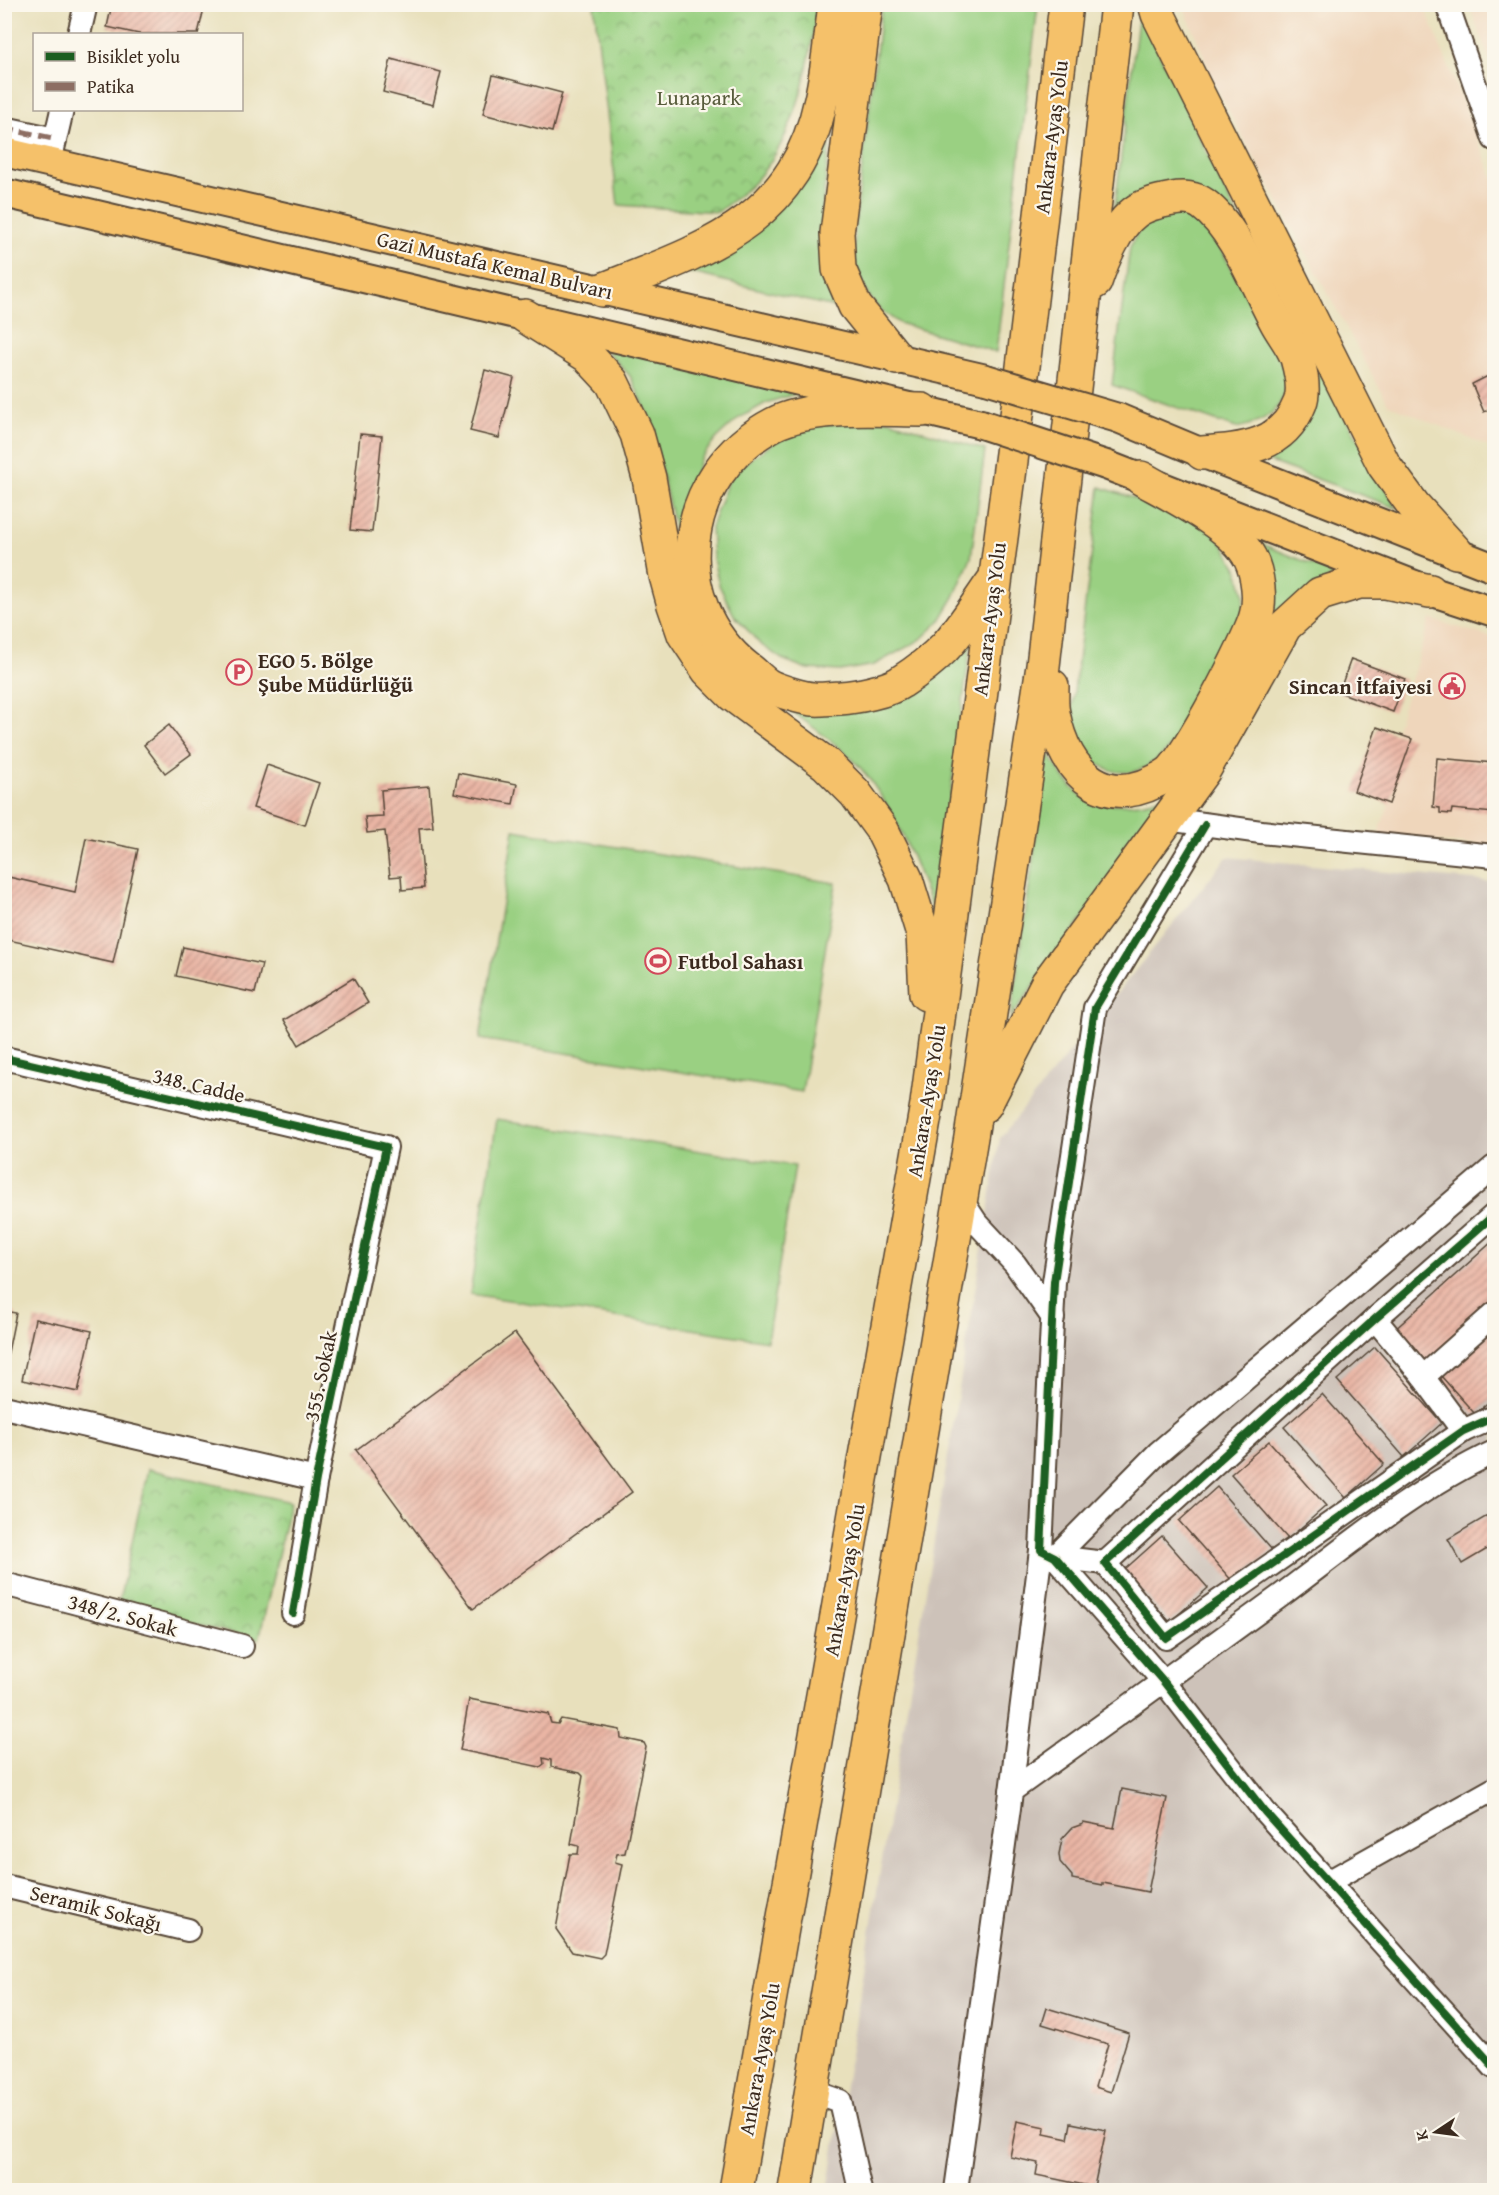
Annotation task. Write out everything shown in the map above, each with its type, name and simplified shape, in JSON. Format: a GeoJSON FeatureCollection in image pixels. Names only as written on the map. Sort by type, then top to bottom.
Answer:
{"type":"FeatureCollection","features":[{"type":"Feature","properties":{"kind":"highway"},"geometry":{"type":"LineString","coordinates":[[602,290],[682,258],[726,236],[762,210],[782,189],[797,166],[811,137],[821,100],[835,4]]}},
{"type":"Feature","properties":{"kind":"highway"},"geometry":{"type":"LineString","coordinates":[[866,4],[837,232],[839,269],[855,306],[897,358]]}},
{"type":"Feature","properties":{"kind":"highway"},"geometry":{"type":"LineString","coordinates":[[1060,4],[1063,43]]}},
{"type":"Feature","properties":{"kind":"highway","name":"Ankara-Ayaş Yolu"},"geometry":{"type":"LineString","coordinates":[[736,2190],[927,1104],[1020,392],[1066,4]]}},
{"type":"Feature","properties":{"kind":"highway"},"geometry":{"type":"LineString","coordinates":[[795,2190],[961,1199],[1043,666],[1117,4]]}},
{"type":"Feature","properties":{"kind":"highway"},"geometry":{"type":"LineString","coordinates":[[1155,4],[1384,465],[1414,506],[1456,552]]}},
{"type":"Feature","properties":{"kind":"highway"},"geometry":{"type":"LineString","coordinates":[[1081,324],[1102,262],[1124,222],[1136,211],[1164,200],[1184,197],[1202,203],[1226,226],[1296,356],[1303,392],[1300,404],[1284,430],[1268,441],[1246,449],[1203,453]]}},
{"type":"Feature","properties":{"kind":"highway"},"geometry":{"type":"LineString","coordinates":[[525,316],[588,356],[612,382],[637,434],[646,467],[666,576],[674,605],[684,634],[708,670],[732,695],[826,764],[855,793],[882,830],[906,879],[923,934],[927,1104]]}},
{"type":"Feature","properties":{"kind":"highway"},"geometry":{"type":"LineString","coordinates":[[922,410],[823,410],[776,423],[753,437],[730,456],[711,481],[698,511],[692,547],[696,585],[706,620],[731,656],[769,686],[813,699],[855,697],[899,684],[943,648],[994,581]]}},
{"type":"Feature","properties":{"kind":"highway"},"geometry":{"type":"LineString","coordinates":[[1050,597],[1052,712],[1059,738],[1069,760],[1081,775],[1097,786],[1118,791],[1142,787],[1170,773],[1185,755],[1246,644],[1257,615],[1258,587],[1250,558],[1232,536],[1193,507],[1141,478]]}},
{"type":"Feature","properties":{"kind":"highway"},"geometry":{"type":"LineString","coordinates":[[972,1131],[1047,984],[1204,770],[1285,626],[1320,594],[1359,582],[1386,582],[1430,591]]}},
{"type":"Feature","properties":{"kind":"main road","name":"Gazi Mustafa Kemal Bulvarı"},"geometry":{"type":"LineString","coordinates":[[4,152],[52,151],[602,290],[986,379],[1118,418],[1494,568]]}},
{"type":"Feature","properties":{"kind":"main road","name":"Gazi Mustafa Kemal Bulvarı"},"geometry":{"type":"LineString","coordinates":[[4,193],[981,424],[1106,465],[1430,591],[1494,612]]}},
{"type":"Feature","properties":{"kind":"street"},"geometry":{"type":"LineString","coordinates":[[80,33],[86,4]]}},
{"type":"Feature","properties":{"kind":"street"},"geometry":{"type":"LineString","coordinates":[[1447,4],[1494,139]]}},
{"type":"Feature","properties":{"kind":"street"},"geometry":{"type":"LineString","coordinates":[[4,128],[52,151],[62,111]]}},
{"type":"Feature","properties":{"kind":"street"},"geometry":{"type":"LineString","coordinates":[[1167,819],[1261,832],[1494,856]]}},
{"type":"Feature","properties":{"kind":"street"},"geometry":{"type":"LineString","coordinates":[[956,2190],[1011,1791],[1048,1553],[1054,1282],[1095,1008],[1205,825]]}},
{"type":"Feature","properties":{"kind":"street","name":"348. Cadde"},"geometry":{"type":"LineString","coordinates":[[4,1058],[386,1147]]}},
{"type":"Feature","properties":{"kind":"street","name":"355. Sokak"},"geometry":{"type":"LineString","coordinates":[[293,1613],[316,1479],[386,1147]]}},
{"type":"Feature","properties":{"kind":"street"},"geometry":{"type":"LineString","coordinates":[[1048,1553],[1158,1454],[1494,1167]]}},
{"type":"Feature","properties":{"kind":"street"},"geometry":{"type":"LineString","coordinates":[[961,1199],[976,1222],[1016,1264],[1053,1318]]}},
{"type":"Feature","properties":{"kind":"street"},"geometry":{"type":"LineString","coordinates":[[1105,1563],[1375,1319],[1494,1215]]}},
{"type":"Feature","properties":{"kind":"street"},"geometry":{"type":"LineString","coordinates":[[1423,1377],[1494,1314]]}},
{"type":"Feature","properties":{"kind":"street"},"geometry":{"type":"LineString","coordinates":[[1375,1319],[1423,1377],[1463,1431]]}},
{"type":"Feature","properties":{"kind":"street"},"geometry":{"type":"LineString","coordinates":[[4,1407],[316,1479]]}},
{"type":"Feature","properties":{"kind":"street"},"geometry":{"type":"LineString","coordinates":[[1048,1553],[1105,1563],[1166,1638],[1463,1431],[1494,1417]]}},
{"type":"Feature","properties":{"kind":"street"},"geometry":{"type":"LineString","coordinates":[[1011,1791],[1164,1682],[1414,1497],[1494,1452]]}},
{"type":"Feature","properties":{"kind":"street"},"geometry":{"type":"LineString","coordinates":[[1048,1553],[1164,1682],[1265,1812],[1494,2067]]}},
{"type":"Feature","properties":{"kind":"street","name":"348/2. Sokak"},"geometry":{"type":"LineString","coordinates":[[4,1584],[242,1646]]}},
{"type":"Feature","properties":{"kind":"street"},"geometry":{"type":"LineString","coordinates":[[1328,1882],[1494,1789]]}},
{"type":"Feature","properties":{"kind":"street","name":"Seramik Sokağı"},"geometry":{"type":"LineString","coordinates":[[4,1886],[188,1930]]}},
{"type":"Feature","properties":{"kind":"street"},"geometry":{"type":"LineString","coordinates":[[811,2091],[840,2101],[860,2190]]}},
{"type":"Feature","properties":{"kind":"shaded area"},"geometry":{"type":"Polygon","coordinates":[[[1183,5],[1424,5],[1494,180],[1494,449],[1388,404],[1218,91],[1183,5]]]}},
{"type":"Feature","properties":{"kind":"shaded area"},"geometry":{"type":"Polygon","coordinates":[[[1469,5],[1494,5],[1494,72],[1469,5]]]}},
{"type":"Feature","properties":{"kind":"shaded area","name":"Sincan İtfaiyesi"},"geometry":{"type":"Polygon","coordinates":[[[1430,619],[1494,638],[1494,846],[1377,837],[1412,740],[1395,733],[1430,619]]]}},
{"type":"Feature","properties":{"kind":"shaded area"},"geometry":{"type":"Polygon","coordinates":[[[1227,857],[1494,882],[1494,2190],[828,2190],[1000,1138],[1227,857]]]}},
{"type":"Feature","properties":{"kind":"green space","name":"Lunapark"},"geometry":{"type":"Polygon","coordinates":[[[594,5],[817,5],[800,97],[783,141],[757,179],[718,212],[618,205],[594,5]]]}},
{"type":"Feature","properties":{"kind":"green space"},"geometry":{"type":"Polygon","coordinates":[[[882,5],[1038,5],[996,352],[899,323],[878,308],[867,293],[854,262],[855,226],[882,5]]]}},
{"type":"Feature","properties":{"kind":"green space"},"geometry":{"type":"Polygon","coordinates":[[[1139,11],[1254,252],[1221,208],[1114,214],[1139,11]]]}},
{"type":"Feature","properties":{"kind":"green space"},"geometry":{"type":"Polygon","coordinates":[[[835,101],[823,199],[821,238],[846,310],[675,269],[715,251],[835,101]]]}},
{"type":"Feature","properties":{"kind":"green space"},"geometry":{"type":"Polygon","coordinates":[[[1164,213],[1192,214],[1209,227],[1277,353],[1284,370],[1285,387],[1279,405],[1265,418],[1236,428],[1112,385],[1130,247],[1141,227],[1164,213]]]}},
{"type":"Feature","properties":{"kind":"green space"},"geometry":{"type":"Polygon","coordinates":[[[599,342],[807,390],[766,403],[739,418],[717,438],[700,459],[683,517],[686,578],[646,410],[630,376],[599,342]]]}},
{"type":"Feature","properties":{"kind":"green space"},"geometry":{"type":"Polygon","coordinates":[[[1309,353],[1397,508],[1265,460],[1284,448],[1309,353]]]}},
{"type":"Feature","properties":{"kind":"green space"},"geometry":{"type":"Polygon","coordinates":[[[888,420],[985,450],[971,558],[954,597],[939,622],[920,640],[874,665],[840,671],[807,669],[782,659],[760,644],[734,615],[719,585],[713,559],[711,527],[731,473],[798,426],[888,420]]]}},
{"type":"Feature","properties":{"kind":"green space"},"geometry":{"type":"Polygon","coordinates":[[[1100,487],[1200,520],[1217,534],[1238,570],[1244,594],[1243,619],[1173,743],[1155,761],[1134,771],[1113,771],[1090,758],[1077,742],[1073,729],[1072,708],[1100,487]]]}},
{"type":"Feature","properties":{"kind":"green space"},"geometry":{"type":"Polygon","coordinates":[[[1259,543],[1334,573],[1265,635],[1259,543]]]}},
{"type":"Feature","properties":{"kind":"green space"},"geometry":{"type":"Polygon","coordinates":[[[973,627],[934,914],[903,837],[884,800],[872,783],[843,750],[783,705],[846,702],[973,627]]]}},
{"type":"Feature","properties":{"kind":"green space"},"geometry":{"type":"Polygon","coordinates":[[[1048,752],[1069,784],[1093,802],[1141,803],[1156,799],[1177,787],[1011,1017],[1048,752]]]}},
{"type":"Feature","properties":{"kind":"green space","name":"Futbol Sahası"},"geometry":{"type":"Polygon","coordinates":[[[514,830],[836,883],[802,1092],[480,1039],[514,830]]]}},
{"type":"Feature","properties":{"kind":"green space"},"geometry":{"type":"Polygon","coordinates":[[[497,1119],[795,1166],[767,1341],[470,1294],[497,1119]]]}},
{"type":"Feature","properties":{"kind":"green space"},"geometry":{"type":"Polygon","coordinates":[[[148,1469],[290,1502],[259,1639],[118,1606],[148,1469]]]}},
{"type":"Feature","properties":{"kind":"building"},"geometry":{"type":"Polygon","coordinates":[[[112,4],[205,4],[198,33],[134,33],[107,27],[112,4]]]}},
{"type":"Feature","properties":{"kind":"building"},"geometry":{"type":"Polygon","coordinates":[[[391,59],[441,72],[433,105],[383,92],[391,59]]]}},
{"type":"Feature","properties":{"kind":"building"},"geometry":{"type":"Polygon","coordinates":[[[493,75],[562,93],[552,132],[483,114],[493,75]]]}},
{"type":"Feature","properties":{"kind":"building"},"geometry":{"type":"Polygon","coordinates":[[[485,370],[514,378],[499,438],[470,431],[485,370]]]}},
{"type":"Feature","properties":{"kind":"building"},"geometry":{"type":"Polygon","coordinates":[[[1494,373],[1494,407],[1484,412],[1472,384],[1494,373]]]}},
{"type":"Feature","properties":{"kind":"building"},"geometry":{"type":"Polygon","coordinates":[[[360,434],[382,436],[372,532],[350,530],[360,434]]]}},
{"type":"Feature","properties":{"kind":"building"},"geometry":{"type":"Polygon","coordinates":[[[1351,659],[1405,679],[1393,712],[1339,692],[1351,659]]]}},
{"type":"Feature","properties":{"kind":"building"},"geometry":{"type":"Polygon","coordinates":[[[169,725],[191,754],[165,773],[144,745],[169,725]]]}},
{"type":"Feature","properties":{"kind":"building"},"geometry":{"type":"Polygon","coordinates":[[[1377,727],[1412,739],[1389,804],[1354,791],[1377,727]]]}},
{"type":"Feature","properties":{"kind":"building"},"geometry":{"type":"Polygon","coordinates":[[[1437,758],[1494,763],[1494,813],[1452,809],[1451,814],[1440,813],[1440,808],[1433,807],[1437,758]]]}},
{"type":"Feature","properties":{"kind":"building"},"geometry":{"type":"Polygon","coordinates":[[[267,765],[319,783],[305,825],[253,808],[267,765]]]}},
{"type":"Feature","properties":{"kind":"building"},"geometry":{"type":"Polygon","coordinates":[[[458,773],[517,784],[513,804],[454,793],[458,773]]]}},
{"type":"Feature","properties":{"kind":"building"},"geometry":{"type":"Polygon","coordinates":[[[429,786],[433,827],[419,828],[424,888],[402,890],[401,876],[390,877],[385,831],[367,833],[365,817],[383,816],[381,790],[429,786]]]}},
{"type":"Feature","properties":{"kind":"building"},"geometry":{"type":"Polygon","coordinates":[[[86,838],[138,849],[113,963],[4,939],[4,876],[75,892],[86,838]]]}},
{"type":"Feature","properties":{"kind":"building"},"geometry":{"type":"Polygon","coordinates":[[[183,947],[262,964],[255,993],[176,976],[183,947]]]}},
{"type":"Feature","properties":{"kind":"building"},"geometry":{"type":"Polygon","coordinates":[[[353,978],[368,1003],[299,1045],[284,1020],[353,978]]]}},
{"type":"Feature","properties":{"kind":"building"},"geometry":{"type":"Polygon","coordinates":[[[1494,1240],[1494,1309],[1425,1370],[1392,1332],[1494,1240]]]}},
{"type":"Feature","properties":{"kind":"building"},"geometry":{"type":"Polygon","coordinates":[[[4,1311],[16,1313],[6,1362],[4,1362],[4,1311]]]}},
{"type":"Feature","properties":{"kind":"building"},"geometry":{"type":"Polygon","coordinates":[[[35,1319],[92,1331],[78,1392],[22,1380],[35,1319]]]}},
{"type":"Feature","properties":{"kind":"building"},"geometry":{"type":"Polygon","coordinates":[[[1494,1329],[1494,1397],[1475,1414],[1441,1376],[1494,1329]]]}},
{"type":"Feature","properties":{"kind":"building"},"geometry":{"type":"Polygon","coordinates":[[[515,1333],[632,1492],[473,1609],[356,1450],[515,1333]]]}},
{"type":"Feature","properties":{"kind":"building"},"geometry":{"type":"Polygon","coordinates":[[[1375,1347],[1442,1423],[1404,1457],[1337,1380],[1375,1347]]]}},
{"type":"Feature","properties":{"kind":"building"},"geometry":{"type":"Polygon","coordinates":[[[1322,1394],[1384,1464],[1346,1498],[1284,1427],[1322,1394]]]}},
{"type":"Feature","properties":{"kind":"building"},"geometry":{"type":"Polygon","coordinates":[[[1269,1441],[1326,1506],[1288,1539],[1231,1474],[1269,1441]]]}},
{"type":"Feature","properties":{"kind":"building"},"geometry":{"type":"Polygon","coordinates":[[[1217,1487],[1272,1550],[1234,1583],[1179,1521],[1217,1487]]]}},
{"type":"Feature","properties":{"kind":"building"},"geometry":{"type":"Polygon","coordinates":[[[1494,1512],[1494,1545],[1462,1564],[1448,1539],[1494,1512]]]}},
{"type":"Feature","properties":{"kind":"building"},"geometry":{"type":"Polygon","coordinates":[[[1162,1536],[1208,1588],[1170,1622],[1124,1570],[1162,1536]]]}},
{"type":"Feature","properties":{"kind":"building"},"geometry":{"type":"Polygon","coordinates":[[[469,1699],[548,1714],[551,1723],[558,1724],[561,1719],[620,1730],[621,1738],[644,1743],[646,1747],[625,1853],[617,1854],[615,1862],[622,1864],[604,1954],[600,1958],[572,1952],[556,1929],[570,1854],[578,1854],[579,1846],[571,1844],[583,1776],[580,1773],[551,1767],[551,1760],[543,1758],[544,1764],[540,1767],[460,1750],[469,1699]]]}},
{"type":"Feature","properties":{"kind":"building"},"geometry":{"type":"Polygon","coordinates":[[[1122,1789],[1167,1798],[1148,1892],[1072,1879],[1060,1862],[1062,1839],[1072,1828],[1083,1822],[1114,1828],[1122,1789]]]}},
{"type":"Feature","properties":{"kind":"building"},"geometry":{"type":"Polygon","coordinates":[[[1047,2008],[1129,2033],[1111,2092],[1095,2087],[1108,2044],[1042,2024],[1047,2008]]]}},
{"type":"Feature","properties":{"kind":"building"},"geometry":{"type":"Polygon","coordinates":[[[1017,2121],[1045,2127],[1044,2134],[1068,2139],[1071,2123],[1106,2130],[1094,2187],[1036,2175],[1038,2163],[1010,2157],[1017,2121]]]}},
{"type":"Feature","properties":{"kind":"marked path"},"geometry":{"type":"LineString","coordinates":[[4,128],[55,139]]}},
{"type":"Feature","properties":{"kind":"cycle path"},"geometry":{"type":"LineString","coordinates":[[1205,825],[1095,1008],[1054,1282],[1041,1550],[1055,1557],[1164,1682],[1265,1812],[1494,2067]]}},
{"type":"Feature","properties":{"kind":"cycle path"},"geometry":{"type":"LineString","coordinates":[[4,1058],[386,1147],[316,1479],[293,1613]]}},
{"type":"Feature","properties":{"kind":"cycle path"},"geometry":{"type":"LineString","coordinates":[[1494,1215],[1375,1319],[1105,1563],[1166,1638],[1463,1431],[1494,1417]]}},
{"type":"Feature","properties":{"kind":"place","name":"EGO 5. Bölge Şube Müdürlüğü"},"geometry":{"type":"Point","coordinates":[239,672]}},
{"type":"Feature","properties":{"kind":"place","name":"Sincan İtfaiyesi"},"geometry":{"type":"Point","coordinates":[1452,686]}},
{"type":"Feature","properties":{"kind":"place","name":"Futbol Sahası"},"geometry":{"type":"Point","coordinates":[658,961]}}]}
